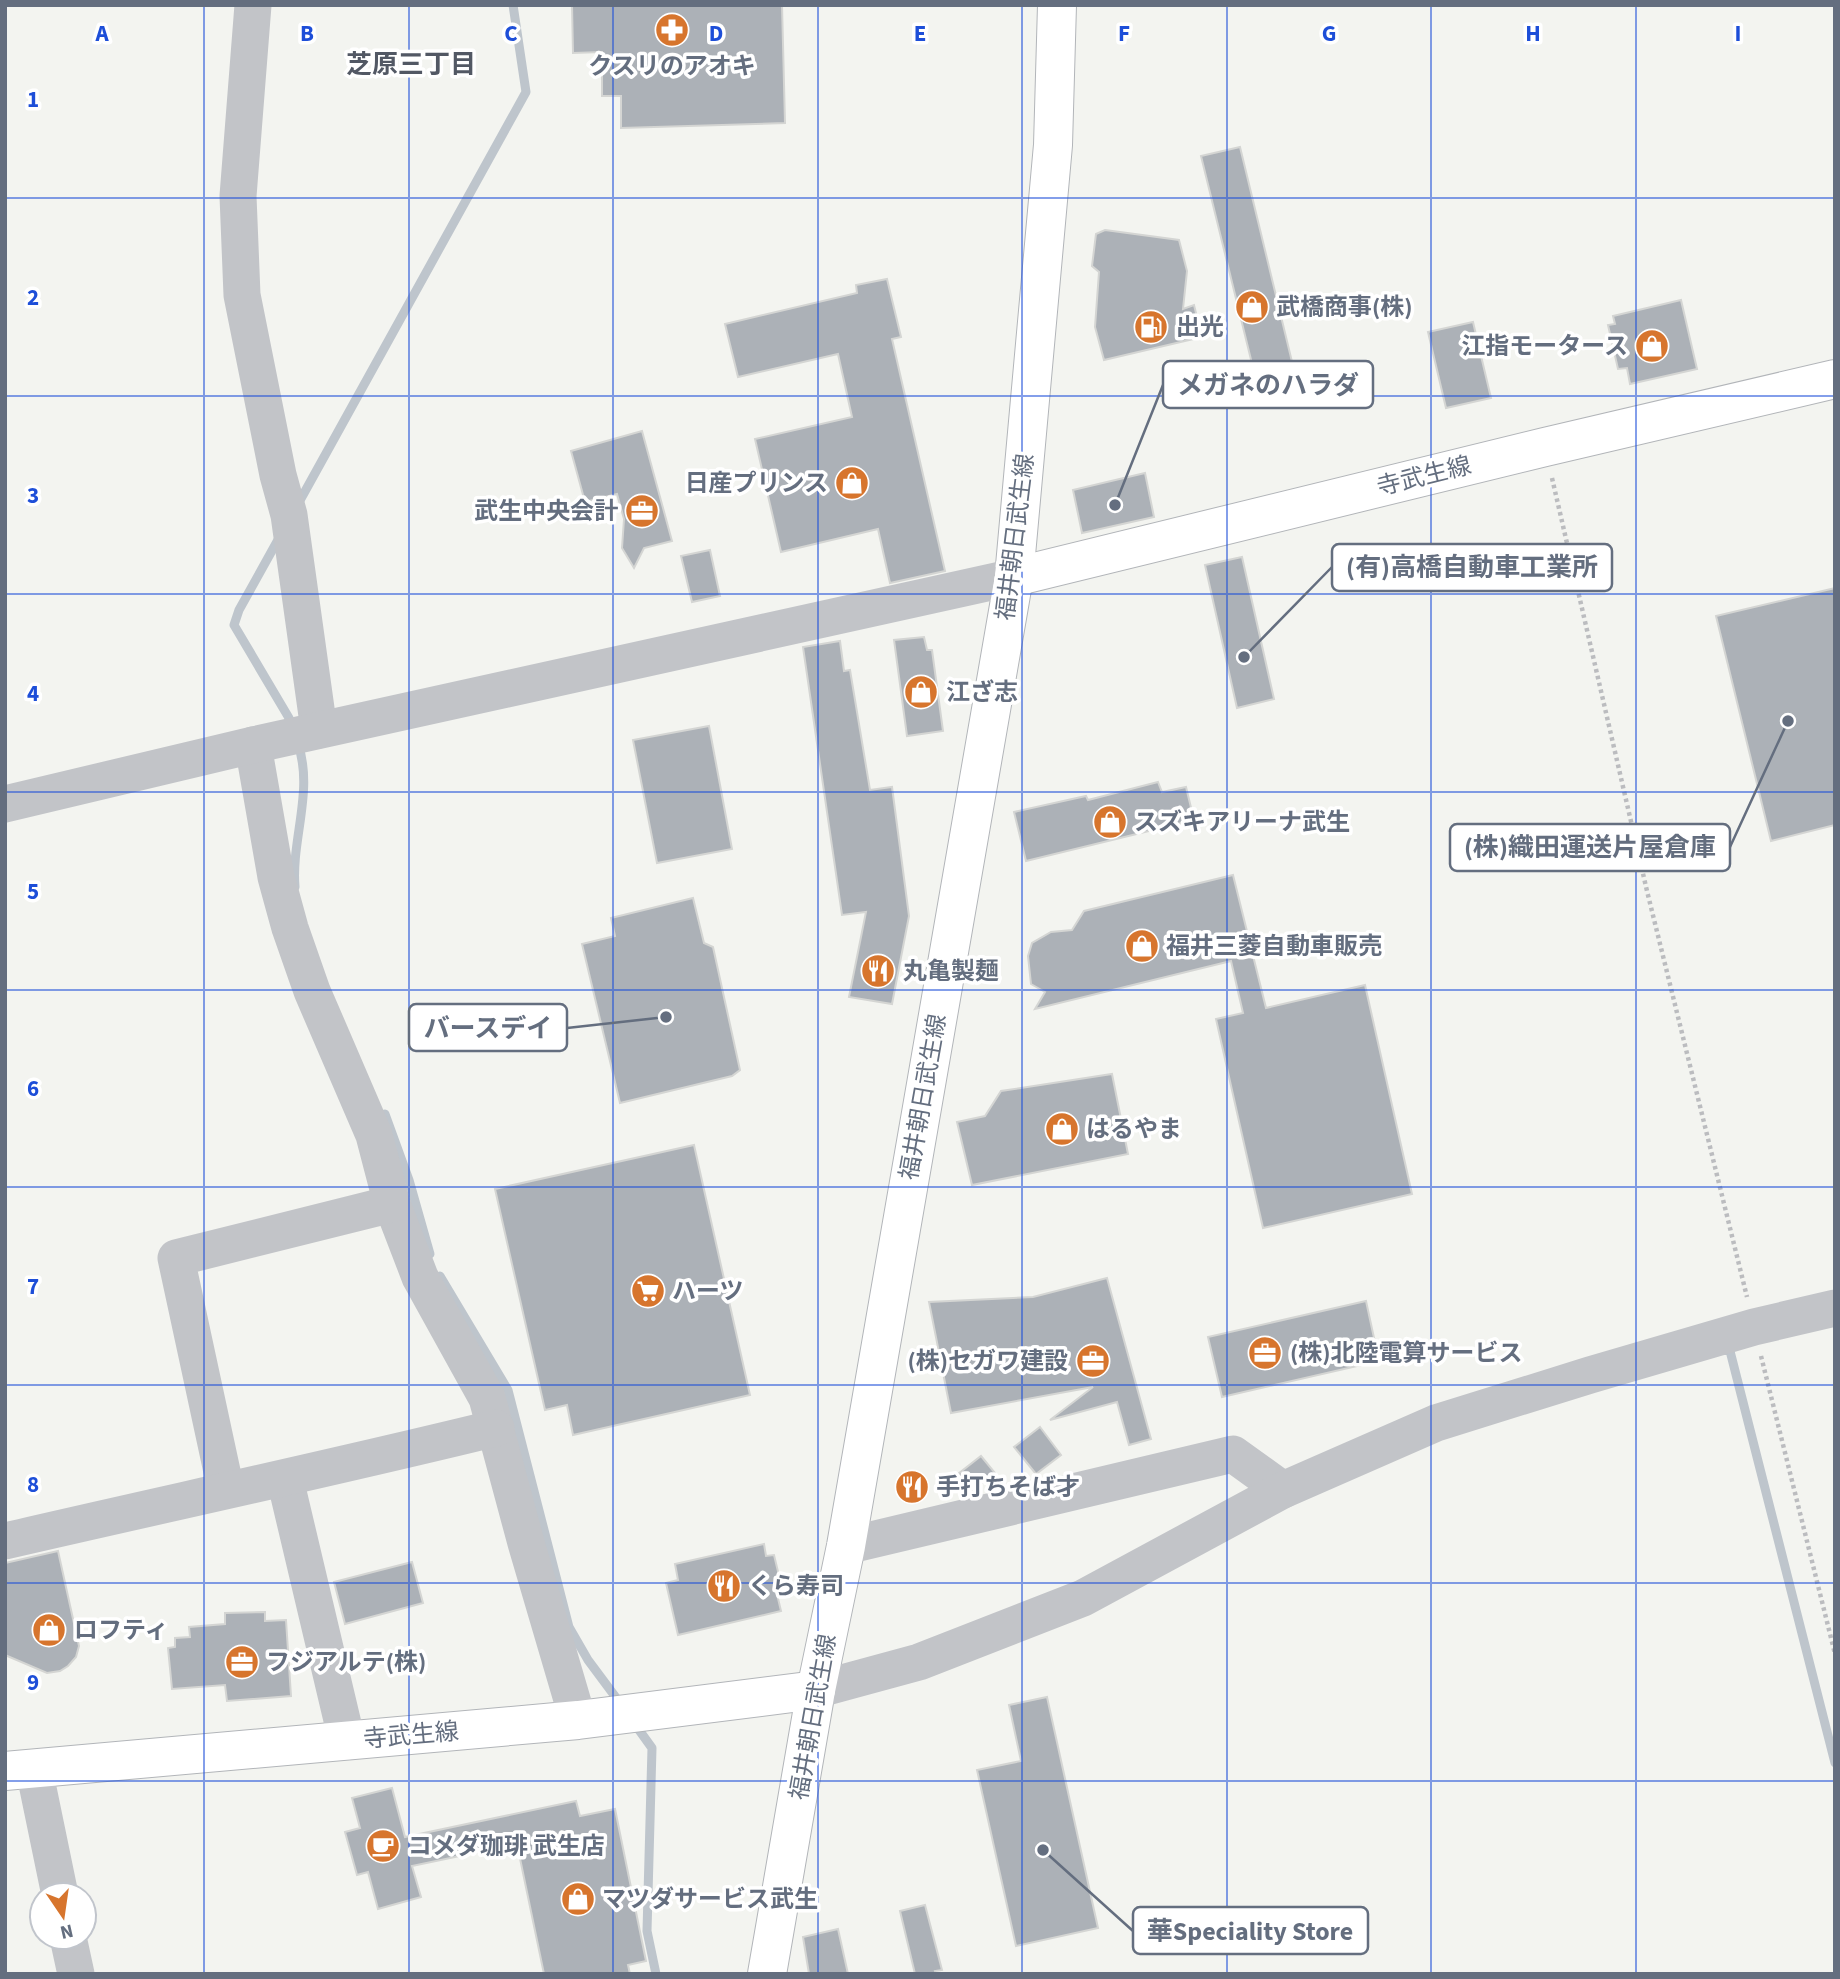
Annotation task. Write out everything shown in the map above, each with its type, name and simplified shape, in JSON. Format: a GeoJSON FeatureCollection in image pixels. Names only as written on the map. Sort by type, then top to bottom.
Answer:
{"type":"FeatureCollection","features":[{"type":"Feature","properties":{"kind":"main road","name":"福井朝日武生線"},"geometry":{"type":"LineString","coordinates":[[767,1974],[816,1690],[846,1546],[1014,576],[1053,145],[1057,5]]}},
{"type":"Feature","properties":{"kind":"main road","name":"寺武生線"},"geometry":{"type":"LineString","coordinates":[[1014,576],[1835,379]]}},
{"type":"Feature","properties":{"kind":"main road","name":"寺武生線"},"geometry":{"type":"LineString","coordinates":[[20,1770],[578,1720],[816,1690]]}},
{"type":"Feature","properties":{"kind":"street"},"geometry":{"type":"LineString","coordinates":[[253,5],[238,196],[242,295],[278,475],[289,515],[319,730]]}},
{"type":"Feature","properties":{"kind":"street"},"geometry":{"type":"LineString","coordinates":[[5,804],[319,730],[1014,576]]}},
{"type":"Feature","properties":{"kind":"street"},"geometry":{"type":"LineString","coordinates":[[253,745],[276,877],[290,928],[312,991],[373,1135],[392,1204],[420,1277],[487,1398],[578,1720]]}},
{"type":"Feature","properties":{"kind":"street"},"geometry":{"type":"LineString","coordinates":[[226,1490],[176,1258],[392,1204]]}},
{"type":"Feature","properties":{"kind":"street"},"geometry":{"type":"LineString","coordinates":[[816,1690],[919,1662],[1083,1598],[1283,1490],[1436,1423],[1754,1327],[1835,1308]]}},
{"type":"Feature","properties":{"kind":"street"},"geometry":{"type":"LineString","coordinates":[[5,1541],[285,1479],[496,1428]]}},
{"type":"Feature","properties":{"kind":"street"},"geometry":{"type":"LineString","coordinates":[[846,1546],[1233,1454],[1283,1490]]}},
{"type":"Feature","properties":{"kind":"street"},"geometry":{"type":"LineString","coordinates":[[285,1479],[348,1741]]}},
{"type":"Feature","properties":{"kind":"street"},"geometry":{"type":"LineString","coordinates":[[20,1770],[56,1881]]}},
{"type":"Feature","properties":{"kind":"street"},"geometry":{"type":"LineString","coordinates":[[71,1951],[76,1974]]}},
{"type":"Feature","properties":{"kind":"path"},"geometry":{"type":"LineString","coordinates":[[1545,447],[1647,891],[1835,1654]]}},
{"type":"Feature","properties":{"kind":"building"},"geometry":{"type":"Polygon","coordinates":[[[572,5],[782,5],[785,123],[621,128],[621,96],[602,96],[602,52],[573,53],[572,5]]]}},
{"type":"Feature","properties":{"kind":"building"},"geometry":{"type":"Polygon","coordinates":[[[1240,147],[1294,370],[1256,380],[1201,156],[1240,147]]]}},
{"type":"Feature","properties":{"kind":"building"},"geometry":{"type":"Polygon","coordinates":[[[1105,230],[1179,240],[1187,271],[1183,309],[1194,305],[1202,337],[1104,360],[1095,327],[1099,272],[1092,266],[1096,234],[1105,230]]]}},
{"type":"Feature","properties":{"kind":"building"},"geometry":{"type":"Polygon","coordinates":[[[887,279],[901,337],[892,339],[945,571],[890,583],[878,529],[781,552],[755,439],[852,417],[838,354],[738,377],[725,324],[857,293],[856,285],[887,279]]]}},
{"type":"Feature","properties":{"kind":"building"},"geometry":{"type":"Polygon","coordinates":[[[1681,300],[1697,369],[1630,384],[1627,368],[1618,369],[1608,325],[1615,324],[1613,316],[1681,300]]]}},
{"type":"Feature","properties":{"kind":"building"},"geometry":{"type":"Polygon","coordinates":[[[1473,322],[1491,398],[1446,408],[1428,332],[1473,322]]]}},
{"type":"Feature","properties":{"kind":"building"},"geometry":{"type":"Polygon","coordinates":[[[642,431],[672,541],[644,548],[634,568],[622,548],[624,519],[617,494],[585,502],[571,451],[642,431]]]}},
{"type":"Feature","properties":{"kind":"building"},"geometry":{"type":"Polygon","coordinates":[[[1145,473],[1154,517],[1082,533],[1073,490],[1145,473]]]}},
{"type":"Feature","properties":{"kind":"building"},"geometry":{"type":"Polygon","coordinates":[[[710,550],[720,596],[692,602],[681,556],[710,550]]]}},
{"type":"Feature","properties":{"kind":"building"},"geometry":{"type":"Polygon","coordinates":[[[1242,557],[1274,699],[1237,708],[1205,565],[1242,557]]]}},
{"type":"Feature","properties":{"kind":"building"},"geometry":{"type":"Polygon","coordinates":[[[1835,588],[1835,825],[1771,841],[1716,616],[1835,588]]]}},
{"type":"Feature","properties":{"kind":"building"},"geometry":{"type":"Polygon","coordinates":[[[924,637],[927,650],[932,650],[943,731],[907,736],[894,640],[924,637]]]}},
{"type":"Feature","properties":{"kind":"building"},"geometry":{"type":"Polygon","coordinates":[[[840,641],[844,671],[850,670],[870,790],[892,787],[909,916],[892,1004],[849,997],[866,912],[842,915],[803,647],[840,641]]]}},
{"type":"Feature","properties":{"kind":"building"},"geometry":{"type":"Polygon","coordinates":[[[709,726],[732,849],[657,863],[633,740],[709,726]]]}},
{"type":"Feature","properties":{"kind":"building"},"geometry":{"type":"Polygon","coordinates":[[[1158,782],[1162,792],[1186,787],[1194,820],[1026,861],[1014,812],[1086,796],[1088,800],[1158,782]]]}},
{"type":"Feature","properties":{"kind":"building"},"geometry":{"type":"Polygon","coordinates":[[[1233,875],[1266,1008],[1365,985],[1412,1194],[1263,1228],[1216,1019],[1243,1013],[1231,961],[1035,1009],[1045,992],[1031,984],[1028,956],[1032,943],[1051,932],[1072,930],[1084,911],[1233,875]]]}},
{"type":"Feature","properties":{"kind":"building"},"geometry":{"type":"Polygon","coordinates":[[[693,898],[704,943],[713,947],[740,1070],[732,1076],[620,1103],[582,944],[615,936],[611,918],[693,898]]]}},
{"type":"Feature","properties":{"kind":"building"},"geometry":{"type":"Polygon","coordinates":[[[1112,1074],[1128,1154],[972,1185],[957,1122],[985,1116],[1001,1091],[1112,1074]]]}},
{"type":"Feature","properties":{"kind":"building"},"geometry":{"type":"Polygon","coordinates":[[[694,1145],[750,1395],[573,1435],[567,1405],[545,1410],[495,1189],[694,1145]]]}},
{"type":"Feature","properties":{"kind":"building"},"geometry":{"type":"Polygon","coordinates":[[[1107,1278],[1151,1439],[1129,1445],[1117,1402],[1050,1420],[1093,1387],[951,1413],[929,1302],[1033,1297],[1107,1278]]]}},
{"type":"Feature","properties":{"kind":"building"},"geometry":{"type":"Polygon","coordinates":[[[1366,1301],[1379,1361],[1222,1397],[1208,1337],[1366,1301]]]}},
{"type":"Feature","properties":{"kind":"building"},"geometry":{"type":"Polygon","coordinates":[[[1040,1427],[1061,1455],[1036,1474],[1014,1447],[1040,1427]]]}},
{"type":"Feature","properties":{"kind":"building"},"geometry":{"type":"Polygon","coordinates":[[[981,1456],[995,1473],[971,1491],[958,1474],[981,1456]]]}},
{"type":"Feature","properties":{"kind":"building"},"geometry":{"type":"Polygon","coordinates":[[[764,1544],[766,1556],[774,1555],[782,1588],[776,1590],[781,1611],[678,1635],[666,1583],[678,1580],[675,1564],[764,1544]]]}},
{"type":"Feature","properties":{"kind":"building"},"geometry":{"type":"Polygon","coordinates":[[[58,1551],[79,1646],[76,1657],[68,1666],[60,1671],[47,1673],[5,1655],[5,1563],[58,1551]]]}},
{"type":"Feature","properties":{"kind":"building"},"geometry":{"type":"Polygon","coordinates":[[[412,1562],[423,1603],[345,1624],[334,1582],[412,1562]]]}},
{"type":"Feature","properties":{"kind":"building"},"geometry":{"type":"Polygon","coordinates":[[[265,1612],[265,1621],[286,1620],[291,1696],[227,1701],[225,1685],[172,1689],[168,1648],[175,1647],[175,1638],[190,1637],[189,1627],[225,1624],[225,1613],[265,1612]]]}},
{"type":"Feature","properties":{"kind":"building"},"geometry":{"type":"Polygon","coordinates":[[[1047,1697],[1098,1928],[1016,1946],[977,1770],[1021,1761],[1009,1705],[1047,1697]]]}},
{"type":"Feature","properties":{"kind":"building"},"geometry":{"type":"Polygon","coordinates":[[[392,1788],[405,1837],[576,1801],[580,1816],[615,1809],[646,1961],[628,1965],[630,1974],[544,1974],[517,1844],[412,1866],[421,1897],[378,1909],[368,1872],[357,1875],[345,1832],[360,1828],[352,1798],[392,1788]]]}},
{"type":"Feature","properties":{"kind":"building"},"geometry":{"type":"Polygon","coordinates":[[[925,1905],[942,1970],[935,1971],[936,1974],[915,1974],[900,1911],[925,1905]]]}},
{"type":"Feature","properties":{"kind":"building"},"geometry":{"type":"Polygon","coordinates":[[[838,1929],[848,1974],[809,1974],[803,1937],[838,1929]]]}},
{"type":"Feature","properties":{"kind":"waterway"},"geometry":{"type":"LineString","coordinates":[[298,504],[526,92],[513,5]]}},
{"type":"Feature","properties":{"kind":"waterway"},"geometry":{"type":"LineString","coordinates":[[279,538],[239,610],[234,625],[289,718],[292,728]]}},
{"type":"Feature","properties":{"kind":"waterway"},"geometry":{"type":"LineString","coordinates":[[295,887],[304,780],[298,744]]}},
{"type":"Feature","properties":{"kind":"waterway"},"geometry":{"type":"LineString","coordinates":[[385,1114],[409,1180],[430,1254]]}},
{"type":"Feature","properties":{"kind":"waterway"},"geometry":{"type":"LineString","coordinates":[[440,1276],[508,1390],[569,1627],[588,1660],[620,1703]]}},
{"type":"Feature","properties":{"kind":"waterway"},"geometry":{"type":"LineString","coordinates":[[1723,1350],[1730,1351],[1835,1763]]}},
{"type":"Feature","properties":{"kind":"waterway"},"geometry":{"type":"LineString","coordinates":[[634,1723],[652,1748],[647,1931],[656,1974]]}},
{"type":"Feature","properties":{"kind":"place","name":"クスリのアオキ"},"geometry":{"type":"Point","coordinates":[672,30]}},
{"type":"Feature","properties":{"kind":"place","name":"武橋商事(株)"},"geometry":{"type":"Point","coordinates":[1252,307]}},
{"type":"Feature","properties":{"kind":"place","name":"出光"},"geometry":{"type":"Point","coordinates":[1151,327]}},
{"type":"Feature","properties":{"kind":"place","name":"江指モータース"},"geometry":{"type":"Point","coordinates":[1652,346]}},
{"type":"Feature","properties":{"kind":"place","name":"日産プリンス"},"geometry":{"type":"Point","coordinates":[852,483]}},
{"type":"Feature","properties":{"kind":"place","name":"メガネのハラダ"},"geometry":{"type":"Point","coordinates":[1115,505]}},
{"type":"Feature","properties":{"kind":"place","name":"武生中央会計"},"geometry":{"type":"Point","coordinates":[642,511]}},
{"type":"Feature","properties":{"kind":"place","name":"(有)高橋自動車工業所"},"geometry":{"type":"Point","coordinates":[1244,657]}},
{"type":"Feature","properties":{"kind":"place","name":"江ざ志"},"geometry":{"type":"Point","coordinates":[921,692]}},
{"type":"Feature","properties":{"kind":"place","name":"(株)織田運送片屋倉庫"},"geometry":{"type":"Point","coordinates":[1788,721]}},
{"type":"Feature","properties":{"kind":"place","name":"スズキアリーナ武生"},"geometry":{"type":"Point","coordinates":[1110,822]}},
{"type":"Feature","properties":{"kind":"place","name":"福井三菱自動車販売"},"geometry":{"type":"Point","coordinates":[1142,946]}},
{"type":"Feature","properties":{"kind":"place","name":"丸亀製麺"},"geometry":{"type":"Point","coordinates":[878,971]}},
{"type":"Feature","properties":{"kind":"place","name":"バースデイ"},"geometry":{"type":"Point","coordinates":[666,1017]}},
{"type":"Feature","properties":{"kind":"place","name":"はるやま"},"geometry":{"type":"Point","coordinates":[1062,1129]}},
{"type":"Feature","properties":{"kind":"place","name":"ハーツ"},"geometry":{"type":"Point","coordinates":[648,1291]}},
{"type":"Feature","properties":{"kind":"place","name":"(株)北陸電算サービス"},"geometry":{"type":"Point","coordinates":[1265,1353]}},
{"type":"Feature","properties":{"kind":"place","name":"(株)セガワ建設"},"geometry":{"type":"Point","coordinates":[1093,1361]}},
{"type":"Feature","properties":{"kind":"place","name":"手打ちそば才"},"geometry":{"type":"Point","coordinates":[912,1487]}},
{"type":"Feature","properties":{"kind":"place","name":"くら寿司"},"geometry":{"type":"Point","coordinates":[724,1586]}},
{"type":"Feature","properties":{"kind":"place","name":"ロフティ"},"geometry":{"type":"Point","coordinates":[49,1630]}},
{"type":"Feature","properties":{"kind":"place","name":"フジアルテ(株)"},"geometry":{"type":"Point","coordinates":[242,1662]}},
{"type":"Feature","properties":{"kind":"place","name":"コメダ珈琲 武生店"},"geometry":{"type":"Point","coordinates":[383,1846]}},
{"type":"Feature","properties":{"kind":"place","name":"華Speciality Store"},"geometry":{"type":"Point","coordinates":[1043,1850]}},
{"type":"Feature","properties":{"kind":"place","name":"マツダサービス武生"},"geometry":{"type":"Point","coordinates":[578,1899]}},
{"type":"Feature","properties":{"kind":"district","name":"芝原三丁目"},"geometry":{"type":"Point","coordinates":[411,64]}}]}
